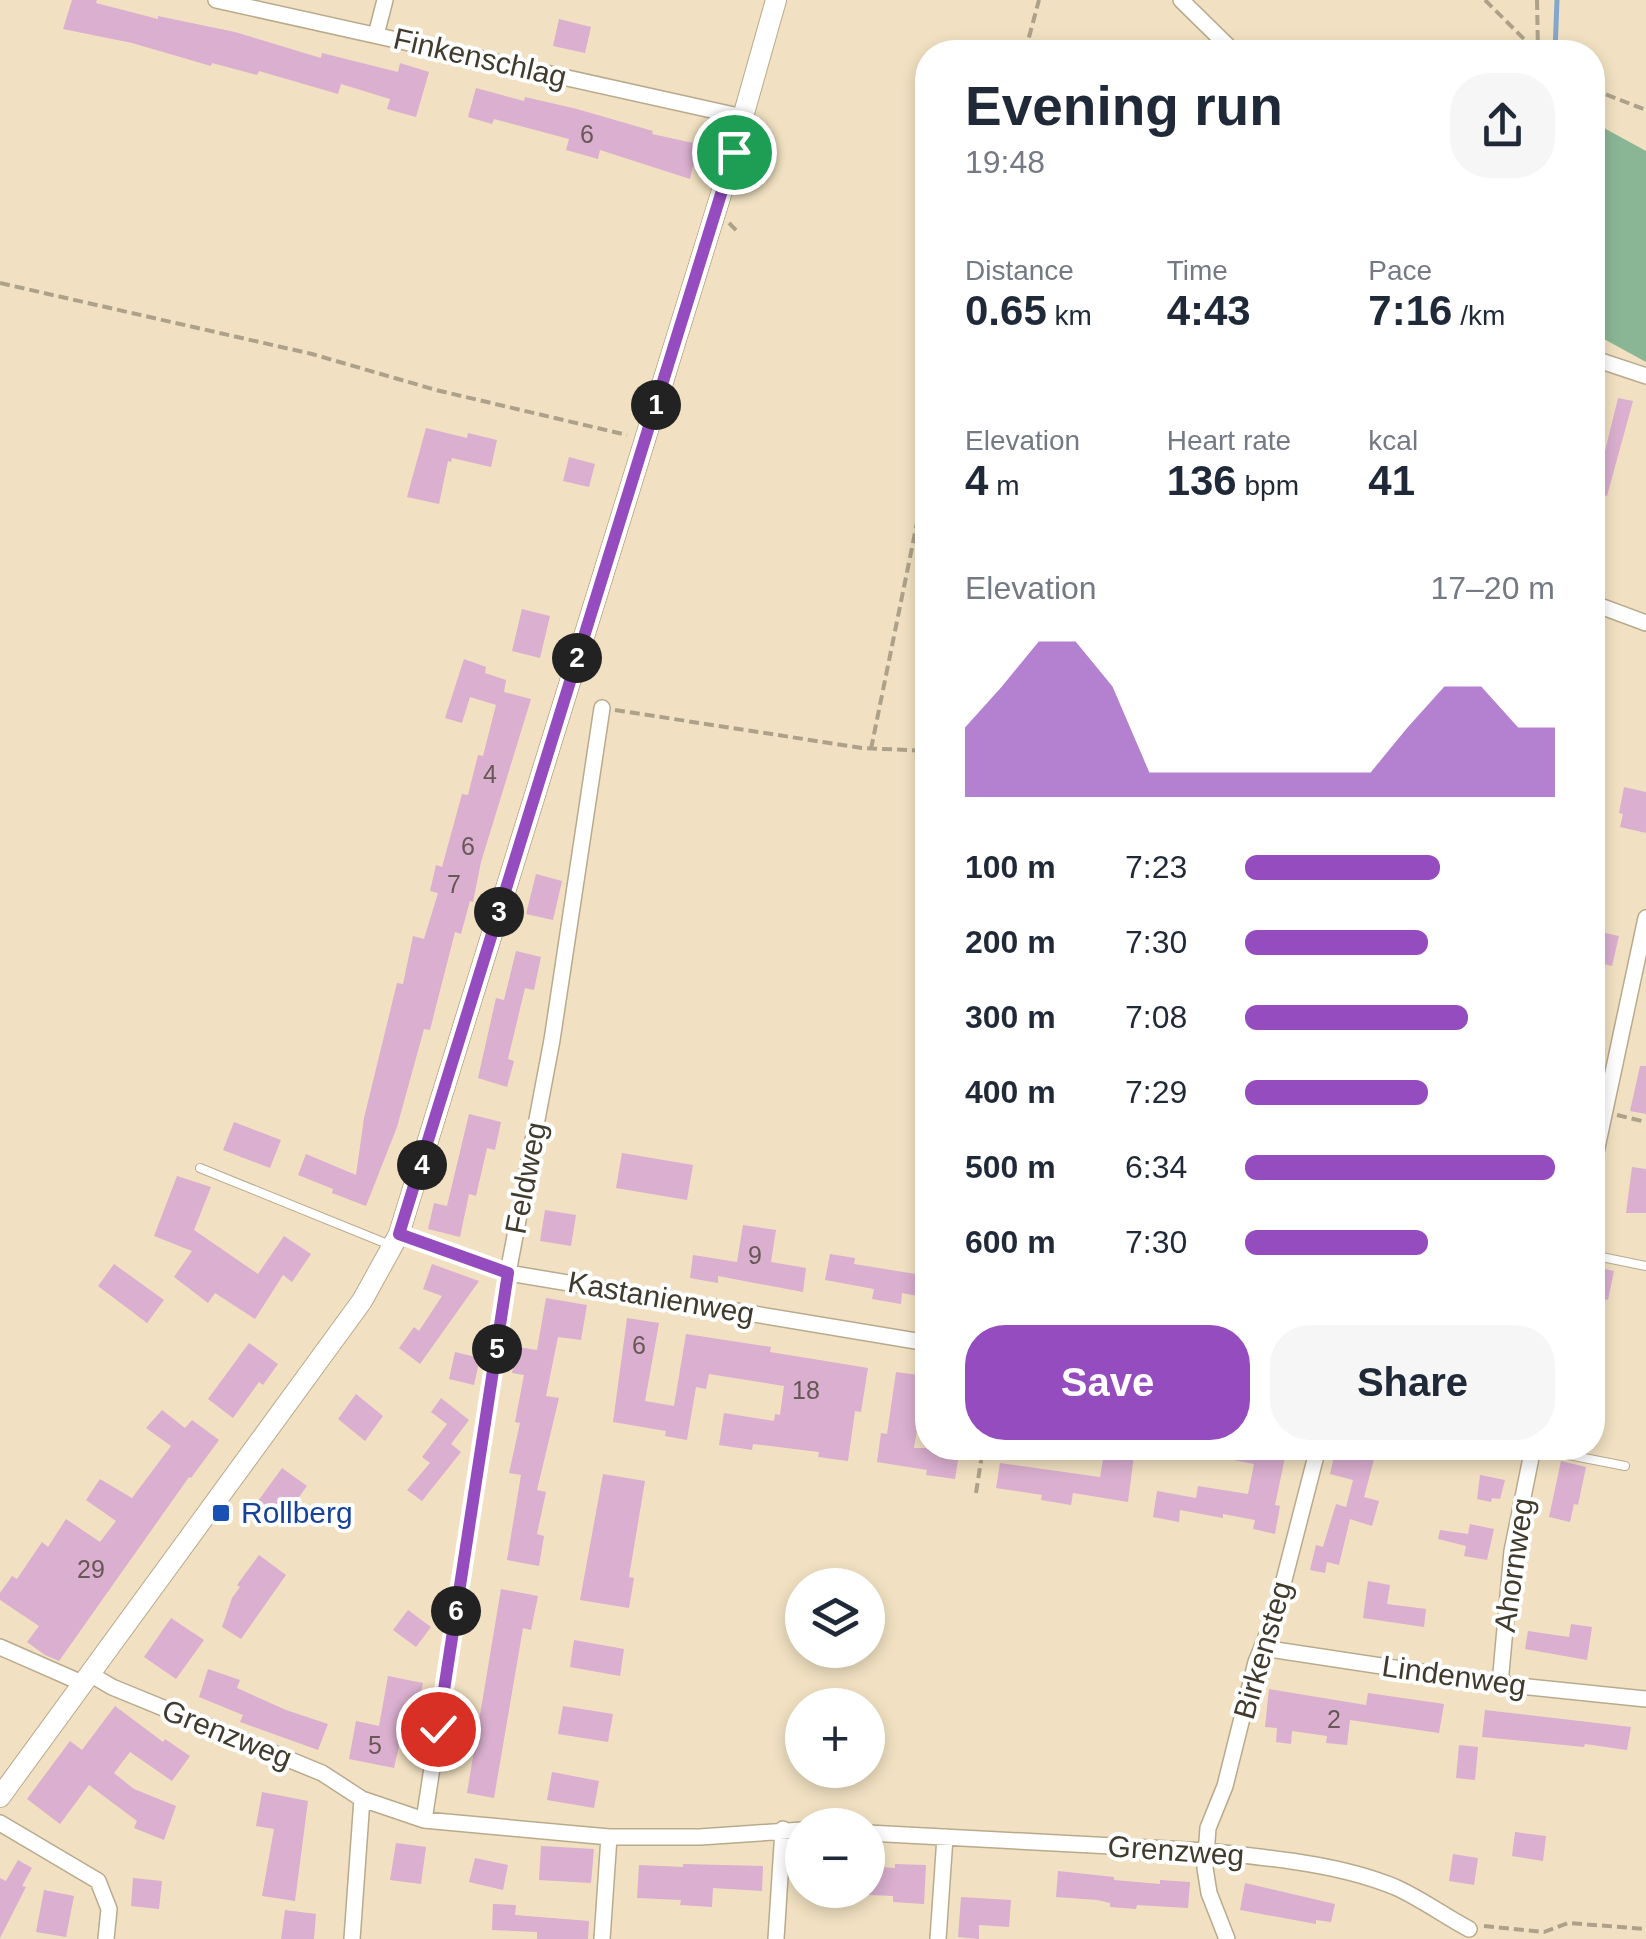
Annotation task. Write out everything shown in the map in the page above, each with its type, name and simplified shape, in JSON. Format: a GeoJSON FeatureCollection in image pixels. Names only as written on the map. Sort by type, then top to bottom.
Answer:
{"type":"FeatureCollection","features":[{"type":"Feature","properties":{"kind":"main road"},"geometry":{"type":"LineString","coordinates":[[0,1796],[362,1301],[396,1240],[744,117],[776,0]]}},
{"type":"Feature","properties":{"kind":"street","name":"Finkenschlag"},"geometry":{"type":"LineString","coordinates":[[216,0],[744,117]]}},
{"type":"Feature","properties":{"kind":"street"},"geometry":{"type":"LineString","coordinates":[[376,35],[385,0]]}},
{"type":"Feature","properties":{"kind":"street"},"geometry":{"type":"LineString","coordinates":[[1180,0],[1222,40]]}},
{"type":"Feature","properties":{"kind":"street"},"geometry":{"type":"LineString","coordinates":[[1605,362],[1646,376]]}},
{"type":"Feature","properties":{"kind":"street"},"geometry":{"type":"LineString","coordinates":[[1605,608],[1646,623]]}},
{"type":"Feature","properties":{"kind":"street","name":"Feldweg"},"geometry":{"type":"LineString","coordinates":[[424,1820],[508,1273],[552,1040],[602,708]]}},
{"type":"Feature","properties":{"kind":"street"},"geometry":{"type":"LineString","coordinates":[[1605,1110],[1646,918]]}},
{"type":"Feature","properties":{"kind":"street","name":"Kastanienweg"},"geometry":{"type":"LineString","coordinates":[[396,1240],[508,1273],[915,1341]]}},
{"type":"Feature","properties":{"kind":"street","name":"Birkensteg"},"geometry":{"type":"LineString","coordinates":[[1206,1850],[1208,1828],[1225,1786],[1262,1648],[1275,1616],[1315,1460]]}},
{"type":"Feature","properties":{"kind":"street","name":"Ahornweg"},"geometry":{"type":"LineString","coordinates":[[1500,1684],[1512,1551],[1531,1460]]}},
{"type":"Feature","properties":{"kind":"street","name":"Grenzweg"},"geometry":{"type":"LineString","coordinates":[[0,1648],[112,1687],[322,1773],[362,1798]]}},
{"type":"Feature","properties":{"kind":"street","name":"Lindenweg"},"geometry":{"type":"LineString","coordinates":[[1262,1648],[1500,1684],[1646,1699]]}},
{"type":"Feature","properties":{"kind":"street"},"geometry":{"type":"LineString","coordinates":[[352,1939],[362,1798],[424,1820],[609,1837],[700,1837],[783,1829],[776,1939]]}},
{"type":"Feature","properties":{"kind":"street"},"geometry":{"type":"LineString","coordinates":[[0,1823],[98,1881],[109,1909],[106,1939]]}},
{"type":"Feature","properties":{"kind":"street","name":"Grenzweg"},"geometry":{"type":"LineString","coordinates":[[885,1835],[1206,1850],[1361,1875],[1426,1902],[1469,1929]]}},
{"type":"Feature","properties":{"kind":"street"},"geometry":{"type":"LineString","coordinates":[[602,1939],[609,1837]]}},
{"type":"Feature","properties":{"kind":"street"},"geometry":{"type":"LineString","coordinates":[[938,1939],[944,1837]]}},
{"type":"Feature","properties":{"kind":"street"},"geometry":{"type":"LineString","coordinates":[[1206,1850],[1209,1892],[1228,1939]]}},
{"type":"Feature","properties":{"kind":"lane"},"geometry":{"type":"LineString","coordinates":[[200,1168],[396,1240]]}},
{"type":"Feature","properties":{"kind":"lane"},"geometry":{"type":"LineString","coordinates":[[1605,1258],[1646,1266]]}},
{"type":"Feature","properties":{"kind":"lane"},"geometry":{"type":"LineString","coordinates":[[1594,1460],[1625,1466]]}},
{"type":"Feature","properties":{"kind":"path"},"geometry":{"type":"LineString","coordinates":[[1028,40],[1039,0]]}},
{"type":"Feature","properties":{"kind":"path"},"geometry":{"type":"LineString","coordinates":[[1485,0],[1525,40]]}},
{"type":"Feature","properties":{"kind":"path"},"geometry":{"type":"LineString","coordinates":[[1537,0],[1538,40]]}},
{"type":"Feature","properties":{"kind":"path"},"geometry":{"type":"LineString","coordinates":[[1605,94],[1646,110]]}},
{"type":"Feature","properties":{"kind":"path"},"geometry":{"type":"LineString","coordinates":[[0,283],[312,354],[436,390],[645,440]]}},
{"type":"Feature","properties":{"kind":"path"},"geometry":{"type":"LineString","coordinates":[[871,749],[915,533]]}},
{"type":"Feature","properties":{"kind":"path"},"geometry":{"type":"LineString","coordinates":[[602,708],[871,749],[915,751]]}},
{"type":"Feature","properties":{"kind":"path"},"geometry":{"type":"LineString","coordinates":[[976,1493],[981,1460]]}},
{"type":"Feature","properties":{"kind":"path"},"geometry":{"type":"LineString","coordinates":[[1469,1929],[1488,1925],[1544,1932],[1568,1922],[1646,1928]]}},
{"type":"Feature","properties":{"kind":"green space"},"geometry":{"type":"Polygon","coordinates":[[[1605,129],[1646,151],[1646,362],[1605,340],[1605,129]]]}},
{"type":"Feature","properties":{"kind":"building"},"geometry":{"type":"Polygon","coordinates":[[[72,0],[97,0],[96,3],[158,19],[235,32],[321,58],[322,53],[398,72],[400,63],[429,72],[416,117],[387,109],[390,99],[341,84],[338,94],[259,71],[257,75],[212,63],[211,66],[132,43],[63,29],[72,0]]]}},
{"type":"Feature","properties":{"kind":"building"},"geometry":{"type":"Polygon","coordinates":[[[559,19],[591,27],[585,53],[553,46],[559,19]]]}},
{"type":"Feature","properties":{"kind":"building"},"geometry":{"type":"Polygon","coordinates":[[[476,88],[577,109],[653,131],[652,134],[698,144],[690,179],[600,150],[598,159],[566,150],[569,139],[494,119],[492,124],[468,117],[476,88]]]}},
{"type":"Feature","properties":{"kind":"building"},"geometry":{"type":"Polygon","coordinates":[[[1618,398],[1633,401],[1607,496],[1605,451],[1618,398]]]}},
{"type":"Feature","properties":{"kind":"building"},"geometry":{"type":"Polygon","coordinates":[[[426,428],[467,438],[468,433],[497,440],[491,467],[452,458],[448,461],[439,504],[407,497],[426,428]]]}},
{"type":"Feature","properties":{"kind":"building"},"geometry":{"type":"Polygon","coordinates":[[[569,457],[595,464],[589,487],[563,481],[569,457]]]}},
{"type":"Feature","properties":{"kind":"building"},"geometry":{"type":"Polygon","coordinates":[[[522,609],[550,616],[540,658],[512,651],[522,609]]]}},
{"type":"Feature","properties":{"kind":"building"},"geometry":{"type":"Polygon","coordinates":[[[464,659],[486,667],[485,673],[506,680],[504,692],[531,699],[481,862],[473,902],[470,901],[461,934],[455,932],[430,1030],[424,1029],[397,1127],[366,1206],[298,1175],[306,1154],[356,1175],[364,1118],[397,983],[403,984],[413,936],[424,939],[438,893],[430,891],[436,865],[442,867],[462,794],[468,795],[478,755],[483,756],[496,705],[470,697],[462,723],[445,718],[464,659]]]}},
{"type":"Feature","properties":{"kind":"building"},"geometry":{"type":"Polygon","coordinates":[[[1624,787],[1646,792],[1646,833],[1620,827],[1624,787]]]}},
{"type":"Feature","properties":{"kind":"building"},"geometry":{"type":"Polygon","coordinates":[[[536,874],[562,881],[553,920],[526,914],[536,874]]]}},
{"type":"Feature","properties":{"kind":"building"},"geometry":{"type":"Polygon","coordinates":[[[1605,933],[1619,936],[1612,966],[1605,964],[1605,933]]]}},
{"type":"Feature","properties":{"kind":"building"},"geometry":{"type":"Polygon","coordinates":[[[516,951],[541,957],[534,990],[525,988],[508,1059],[514,1061],[507,1087],[478,1078],[496,998],[504,1000],[516,951]]]}},
{"type":"Feature","properties":{"kind":"building"},"geometry":{"type":"Polygon","coordinates":[[[1640,1066],[1646,1066],[1646,1114],[1630,1111],[1640,1066]]]}},
{"type":"Feature","properties":{"kind":"building"},"geometry":{"type":"Polygon","coordinates":[[[469,1114],[501,1122],[495,1150],[487,1148],[476,1196],[469,1194],[460,1237],[428,1229],[434,1203],[447,1206],[469,1114]]]}},
{"type":"Feature","properties":{"kind":"building"},"geometry":{"type":"Polygon","coordinates":[[[234,1122],[281,1140],[270,1168],[223,1150],[234,1122]]]}},
{"type":"Feature","properties":{"kind":"building"},"geometry":{"type":"Polygon","coordinates":[[[622,1153],[693,1165],[687,1200],[616,1188],[622,1153]]]}},
{"type":"Feature","properties":{"kind":"building"},"geometry":{"type":"Polygon","coordinates":[[[1632,1167],[1646,1169],[1646,1213],[1626,1213],[1632,1167]]]}},
{"type":"Feature","properties":{"kind":"building"},"geometry":{"type":"Polygon","coordinates":[[[177,1176],[211,1187],[194,1230],[258,1274],[284,1236],[311,1254],[292,1282],[283,1275],[255,1319],[215,1293],[208,1303],[174,1277],[192,1251],[154,1236],[177,1176]]]}},
{"type":"Feature","properties":{"kind":"building"},"geometry":{"type":"Polygon","coordinates":[[[545,1210],[576,1215],[571,1246],[540,1241],[545,1210]]]}},
{"type":"Feature","properties":{"kind":"building"},"geometry":{"type":"Polygon","coordinates":[[[743,1225],[776,1230],[771,1262],[806,1268],[803,1292],[718,1276],[718,1283],[690,1278],[693,1255],[737,1262],[743,1225]]]}},
{"type":"Feature","properties":{"kind":"building"},"geometry":{"type":"Polygon","coordinates":[[[830,1254],[855,1258],[854,1264],[915,1274],[915,1296],[902,1293],[901,1304],[872,1299],[874,1289],[825,1280],[830,1254]]]}},
{"type":"Feature","properties":{"kind":"building"},"geometry":{"type":"Polygon","coordinates":[[[114,1264],[164,1300],[147,1323],[98,1286],[114,1264]]]}},
{"type":"Feature","properties":{"kind":"building"},"geometry":{"type":"Polygon","coordinates":[[[432,1264],[479,1281],[420,1364],[399,1348],[414,1327],[419,1331],[442,1296],[423,1289],[432,1264]]]}},
{"type":"Feature","properties":{"kind":"building"},"geometry":{"type":"Polygon","coordinates":[[[1605,1269],[1614,1271],[1608,1300],[1605,1299],[1605,1269]]]}},
{"type":"Feature","properties":{"kind":"building"},"geometry":{"type":"Polygon","coordinates":[[[546,1298],[587,1305],[581,1340],[558,1337],[546,1396],[559,1398],[537,1490],[546,1492],[537,1534],[544,1536],[539,1566],[507,1560],[521,1475],[509,1473],[520,1423],[515,1422],[524,1375],[512,1373],[517,1347],[537,1350],[546,1298]]]}},
{"type":"Feature","properties":{"kind":"building"},"geometry":{"type":"Polygon","coordinates":[[[627,1318],[659,1323],[645,1401],[674,1406],[686,1334],[868,1368],[861,1412],[855,1411],[848,1461],[818,1457],[819,1452],[753,1444],[752,1450],[719,1445],[724,1413],[774,1421],[775,1414],[780,1415],[784,1386],[709,1374],[706,1389],[696,1387],[687,1440],[665,1436],[666,1431],[613,1422],[627,1318]]]}},
{"type":"Feature","properties":{"kind":"building"},"geometry":{"type":"Polygon","coordinates":[[[249,1343],[278,1364],[263,1385],[259,1382],[233,1418],[208,1399],[249,1343]]]}},
{"type":"Feature","properties":{"kind":"building"},"geometry":{"type":"Polygon","coordinates":[[[455,1352],[480,1358],[474,1385],[449,1379],[455,1352]]]}},
{"type":"Feature","properties":{"kind":"building"},"geometry":{"type":"Polygon","coordinates":[[[896,1372],[915,1375],[915,1460],[958,1460],[955,1479],[877,1462],[881,1433],[887,1434],[896,1372]]]}},
{"type":"Feature","properties":{"kind":"building"},"geometry":{"type":"Polygon","coordinates":[[[356,1394],[383,1416],[365,1441],[338,1419],[356,1394]]]}},
{"type":"Feature","properties":{"kind":"building"},"geometry":{"type":"Polygon","coordinates":[[[441,1398],[469,1420],[451,1444],[461,1452],[422,1501],[407,1490],[430,1463],[422,1457],[447,1424],[431,1412],[441,1398]]]}},
{"type":"Feature","properties":{"kind":"building"},"geometry":{"type":"Polygon","coordinates":[[[162,1410],[185,1428],[192,1420],[219,1440],[59,1661],[45,1655],[27,1642],[39,1626],[0,1600],[0,1593],[12,1576],[17,1579],[42,1542],[48,1547],[66,1519],[100,1542],[116,1521],[86,1500],[100,1479],[132,1498],[171,1446],[146,1428],[162,1410]]]}},
{"type":"Feature","properties":{"kind":"building"},"geometry":{"type":"Polygon","coordinates":[[[1103,1460],[1133,1460],[1128,1502],[1073,1493],[1071,1505],[1041,1500],[1042,1495],[996,1488],[1000,1463],[1100,1477],[1103,1460]]]}},
{"type":"Feature","properties":{"kind":"building"},"geometry":{"type":"Polygon","coordinates":[[[1233,1460],[1284,1460],[1275,1505],[1280,1506],[1275,1534],[1253,1529],[1255,1520],[1223,1514],[1223,1518],[1180,1510],[1179,1522],[1153,1517],[1157,1491],[1196,1498],[1198,1486],[1248,1494],[1254,1464],[1233,1460]]]}},
{"type":"Feature","properties":{"kind":"building"},"geometry":{"type":"Polygon","coordinates":[[[1333,1460],[1374,1460],[1364,1497],[1379,1501],[1372,1526],[1350,1519],[1339,1565],[1327,1562],[1325,1573],[1310,1570],[1316,1545],[1323,1547],[1336,1504],[1346,1507],[1353,1480],[1330,1474],[1333,1460]]]}},
{"type":"Feature","properties":{"kind":"building"},"geometry":{"type":"Polygon","coordinates":[[[1561,1461],[1586,1467],[1570,1522],[1549,1517],[1561,1461]]]}},
{"type":"Feature","properties":{"kind":"building"},"geometry":{"type":"Polygon","coordinates":[[[282,1468],[307,1486],[278,1526],[253,1508],[282,1468]]]}},
{"type":"Feature","properties":{"kind":"building"},"geometry":{"type":"Polygon","coordinates":[[[603,1474],[645,1481],[629,1577],[634,1578],[629,1608],[580,1600],[603,1474]]]}},
{"type":"Feature","properties":{"kind":"building"},"geometry":{"type":"Polygon","coordinates":[[[1480,1475],[1505,1480],[1500,1499],[1477,1499],[1480,1475]]]}},
{"type":"Feature","properties":{"kind":"building"},"geometry":{"type":"Polygon","coordinates":[[[1470,1524],[1494,1529],[1487,1560],[1464,1556],[1466,1546],[1438,1539],[1440,1530],[1468,1534],[1470,1524]]]}},
{"type":"Feature","properties":{"kind":"building"},"geometry":{"type":"Polygon","coordinates":[[[259,1555],[286,1575],[241,1639],[222,1627],[240,1587],[237,1585],[259,1555]]]}},
{"type":"Feature","properties":{"kind":"building"},"geometry":{"type":"Polygon","coordinates":[[[1368,1581],[1390,1585],[1387,1604],[1426,1609],[1424,1627],[1363,1618],[1368,1581]]]}},
{"type":"Feature","properties":{"kind":"building"},"geometry":{"type":"Polygon","coordinates":[[[501,1589],[538,1596],[531,1630],[523,1628],[494,1798],[467,1793],[501,1589]]]}},
{"type":"Feature","properties":{"kind":"building"},"geometry":{"type":"Polygon","coordinates":[[[408,1610],[431,1627],[416,1647],[393,1630],[408,1610]]]}},
{"type":"Feature","properties":{"kind":"building"},"geometry":{"type":"Polygon","coordinates":[[[171,1618],[204,1640],[176,1679],[144,1657],[171,1618]]]}},
{"type":"Feature","properties":{"kind":"building"},"geometry":{"type":"Polygon","coordinates":[[[1571,1624],[1592,1627],[1587,1660],[1525,1649],[1528,1631],[1569,1637],[1571,1624]]]}},
{"type":"Feature","properties":{"kind":"building"},"geometry":{"type":"Polygon","coordinates":[[[574,1640],[624,1649],[620,1676],[570,1667],[574,1640]]]}},
{"type":"Feature","properties":{"kind":"building"},"geometry":{"type":"Polygon","coordinates":[[[208,1669],[240,1680],[237,1688],[328,1724],[318,1750],[240,1722],[243,1715],[199,1697],[208,1669]]]}},
{"type":"Feature","properties":{"kind":"building"},"geometry":{"type":"Polygon","coordinates":[[[388,1676],[423,1683],[417,1714],[407,1712],[394,1768],[349,1759],[356,1721],[379,1726],[388,1676]]]}},
{"type":"Feature","properties":{"kind":"building"},"geometry":{"type":"Polygon","coordinates":[[[1269,1689],[1366,1705],[1368,1693],[1444,1704],[1439,1733],[1350,1720],[1347,1745],[1326,1743],[1327,1736],[1292,1731],[1291,1744],[1276,1742],[1277,1728],[1265,1727],[1269,1689]]]}},
{"type":"Feature","properties":{"kind":"building"},"geometry":{"type":"Polygon","coordinates":[[[115,1706],[163,1742],[165,1739],[190,1756],[172,1781],[130,1752],[114,1773],[134,1789],[176,1806],[164,1840],[134,1828],[137,1821],[89,1785],[60,1824],[27,1799],[70,1741],[82,1750],[115,1706]]]}},
{"type":"Feature","properties":{"kind":"building"},"geometry":{"type":"Polygon","coordinates":[[[563,1706],[613,1714],[608,1742],[558,1734],[563,1706]]]}},
{"type":"Feature","properties":{"kind":"building"},"geometry":{"type":"Polygon","coordinates":[[[1485,1710],[1631,1727],[1627,1750],[1482,1737],[1485,1710]]]}},
{"type":"Feature","properties":{"kind":"building"},"geometry":{"type":"Polygon","coordinates":[[[1459,1745],[1478,1747],[1475,1780],[1456,1778],[1459,1745]]]}},
{"type":"Feature","properties":{"kind":"building"},"geometry":{"type":"Polygon","coordinates":[[[552,1772],[599,1781],[594,1808],[547,1800],[552,1772]]]}},
{"type":"Feature","properties":{"kind":"building"},"geometry":{"type":"Polygon","coordinates":[[[262,1792],[308,1801],[295,1901],[262,1896],[274,1829],[256,1826],[262,1792]]]}},
{"type":"Feature","properties":{"kind":"building"},"geometry":{"type":"Polygon","coordinates":[[[1515,1832],[1546,1836],[1543,1861],[1512,1856],[1515,1832]]]}},
{"type":"Feature","properties":{"kind":"building"},"geometry":{"type":"Polygon","coordinates":[[[396,1843],[426,1847],[421,1884],[390,1880],[396,1843]]]}},
{"type":"Feature","properties":{"kind":"building"},"geometry":{"type":"Polygon","coordinates":[[[541,1846],[594,1849],[591,1883],[539,1880],[541,1846]]]}},
{"type":"Feature","properties":{"kind":"building"},"geometry":{"type":"Polygon","coordinates":[[[1453,1854],[1478,1858],[1474,1885],[1449,1881],[1453,1854]]]}},
{"type":"Feature","properties":{"kind":"building"},"geometry":{"type":"Polygon","coordinates":[[[475,1858],[508,1865],[503,1890],[469,1882],[475,1858]]]}},
{"type":"Feature","properties":{"kind":"building"},"geometry":{"type":"Polygon","coordinates":[[[18,1860],[32,1868],[0,1938],[0,1878],[6,1881],[18,1860]]]}},
{"type":"Feature","properties":{"kind":"building"},"geometry":{"type":"Polygon","coordinates":[[[895,1864],[926,1865],[924,1904],[893,1902],[893,1896],[885,1896],[885,1867],[895,1868],[895,1864]]]}},
{"type":"Feature","properties":{"kind":"building"},"geometry":{"type":"Polygon","coordinates":[[[639,1865],[763,1866],[762,1891],[713,1888],[712,1907],[680,1905],[681,1900],[637,1898],[639,1865]]]}},
{"type":"Feature","properties":{"kind":"building"},"geometry":{"type":"Polygon","coordinates":[[[1058,1871],[1160,1884],[1160,1880],[1190,1882],[1188,1908],[1110,1907],[1110,1903],[1097,1900],[1056,1897],[1058,1871]]]}},
{"type":"Feature","properties":{"kind":"building"},"geometry":{"type":"Polygon","coordinates":[[[133,1878],[162,1881],[159,1909],[131,1906],[133,1878]]]}},
{"type":"Feature","properties":{"kind":"building"},"geometry":{"type":"Polygon","coordinates":[[[1245,1883],[1335,1904],[1331,1922],[1316,1920],[1316,1924],[1240,1910],[1245,1883]]]}},
{"type":"Feature","properties":{"kind":"building"},"geometry":{"type":"Polygon","coordinates":[[[44,1890],[74,1896],[66,1937],[36,1932],[44,1890]]]}},
{"type":"Feature","properties":{"kind":"building"},"geometry":{"type":"Polygon","coordinates":[[[961,1897],[1011,1900],[1009,1927],[979,1925],[979,1939],[958,1937],[961,1897]]]}},
{"type":"Feature","properties":{"kind":"building"},"geometry":{"type":"Polygon","coordinates":[[[493,1904],[516,1905],[515,1915],[589,1921],[588,1939],[537,1939],[537,1932],[492,1930],[493,1904]]]}},
{"type":"Feature","properties":{"kind":"building"},"geometry":{"type":"Polygon","coordinates":[[[285,1910],[316,1914],[314,1939],[281,1939],[285,1910]]]}},
{"type":"Feature","properties":{"kind":"waterway"},"geometry":{"type":"LineString","coordinates":[[1555,40],[1557,0]]}},
{"type":"Feature","properties":{"kind":"place","name":"Rollberg"},"geometry":{"type":"Point","coordinates":[221,1513]}},
{"type":"Feature","properties":{"kind":"route"},"geometry":{"type":"LineString","coordinates":[[438,1729],[508,1273],[399,1234],[734,152]]}}]}
